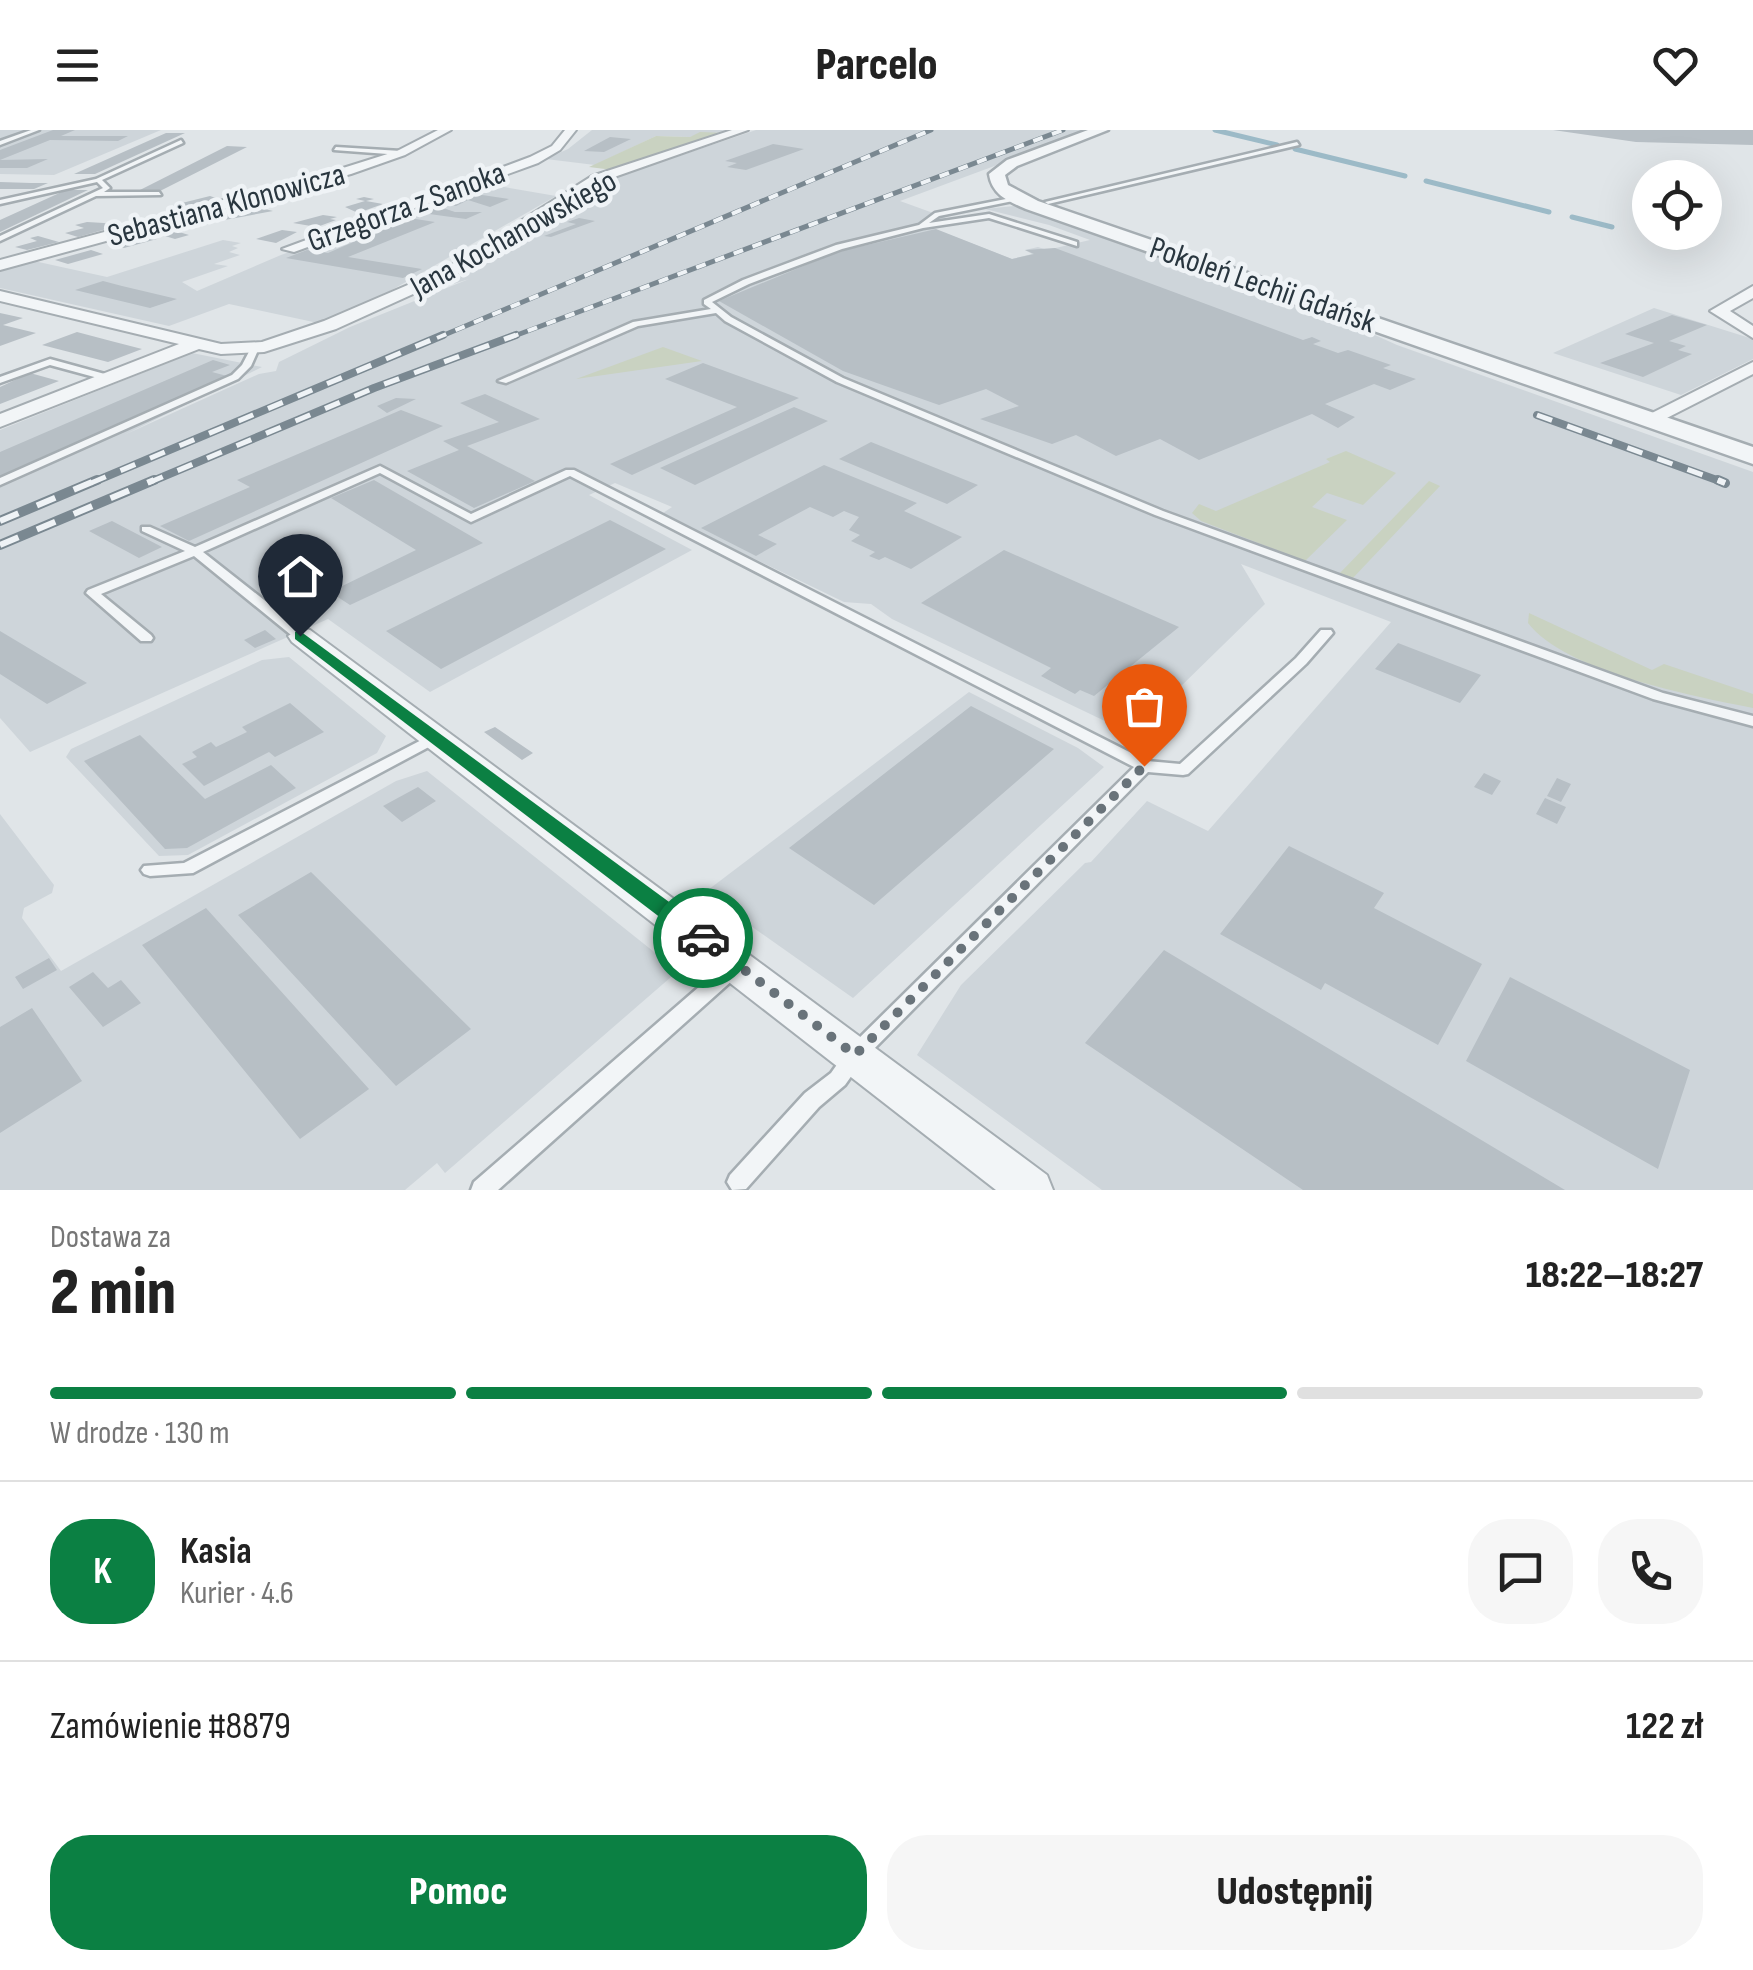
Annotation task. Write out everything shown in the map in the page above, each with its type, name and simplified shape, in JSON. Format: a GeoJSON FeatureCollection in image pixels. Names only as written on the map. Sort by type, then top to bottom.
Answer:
{"type":"FeatureCollection","features":[{"type":"Feature","properties":{"kind":"street","name":"Sebastiana Klonowicza"},"geometry":{"type":"LineString","coordinates":[[1,264],[336,175],[401,153],[446,130]]}},
{"type":"Feature","properties":{"kind":"street","name":"Grzegorza z Sanoka"},"geometry":{"type":"LineString","coordinates":[[288,249],[534,160],[556,148],[572,130]]}},
{"type":"Feature","properties":{"kind":"street","name":"Jana Kochanowskiego"},"geometry":{"type":"LineString","coordinates":[[0,421],[196,344],[255,348],[330,325],[424,285],[596,179],[743,130]]}},
{"type":"Feature","properties":{"kind":"street"},"geometry":{"type":"LineString","coordinates":[[1032,202],[998,184],[1000,170],[1101,130]]}},
{"type":"Feature","properties":{"kind":"street","name":"Pokoleń Lechii Gdańsk"},"geometry":{"type":"LineString","coordinates":[[1121,130],[1031,163],[1017,172],[1016,182],[1032,202],[1658,416]]}},
{"type":"Feature","properties":{"kind":"street"},"geometry":{"type":"LineString","coordinates":[[1753,291],[1718,311],[1753,333]]}},
{"type":"Feature","properties":{"kind":"street"},"geometry":{"type":"LineString","coordinates":[[0,296],[196,344]]}},
{"type":"Feature","properties":{"kind":"street"},"geometry":{"type":"LineString","coordinates":[[1658,416],[1753,367]]}},
{"type":"Feature","properties":{"kind":"street"},"geometry":{"type":"LineString","coordinates":[[1658,416],[1753,443]]}},
{"type":"Feature","properties":{"kind":"street"},"geometry":{"type":"LineString","coordinates":[[1658,416],[1753,456]]}},
{"type":"Feature","properties":{"kind":"street"},"geometry":{"type":"LineString","coordinates":[[300,636],[1031,1190]]}},
{"type":"Feature","properties":{"kind":"lane"},"geometry":{"type":"LineString","coordinates":[[0,144],[36,130]]}},
{"type":"Feature","properties":{"kind":"lane"},"geometry":{"type":"LineString","coordinates":[[0,202],[98,180],[180,142]]}},
{"type":"Feature","properties":{"kind":"lane"},"geometry":{"type":"LineString","coordinates":[[921,226],[937,214],[1032,202],[1297,144]]}},
{"type":"Feature","properties":{"kind":"lane"},"geometry":{"type":"LineString","coordinates":[[336,149],[401,153]]}},
{"type":"Feature","properties":{"kind":"lane"},"geometry":{"type":"LineString","coordinates":[[0,239],[107,188],[98,180]]}},
{"type":"Feature","properties":{"kind":"lane"},"geometry":{"type":"LineString","coordinates":[[96,194],[158,194]]}},
{"type":"Feature","properties":{"kind":"lane"},"geometry":{"type":"LineString","coordinates":[[1074,244],[989,216],[921,226],[839,248],[746,282],[707,302],[715,311],[840,380],[1159,513],[1658,696],[1753,720]]}},
{"type":"Feature","properties":{"kind":"lane"},"geometry":{"type":"LineString","coordinates":[[504,380],[636,324],[715,311]]}},
{"type":"Feature","properties":{"kind":"lane"},"geometry":{"type":"LineString","coordinates":[[0,482],[235,377],[255,348]]}},
{"type":"Feature","properties":{"kind":"lane"},"geometry":{"type":"LineString","coordinates":[[0,380],[50,362],[109,378]]}},
{"type":"Feature","properties":{"kind":"lane"},"geometry":{"type":"LineString","coordinates":[[146,638],[92,593],[380,469],[471,518],[570,472],[1144,766],[1183,770],[1301,661],[1326,632]]}},
{"type":"Feature","properties":{"kind":"lane"},"geometry":{"type":"LineString","coordinates":[[146,529],[195,550],[300,636]]}},
{"type":"Feature","properties":{"kind":"lane"},"geometry":{"type":"LineString","coordinates":[[150,870],[186,869],[435,738]]}},
{"type":"Feature","properties":{"kind":"lane"},"geometry":{"type":"LineString","coordinates":[[738,1182],[812,1100],[838,1079],[855,1055],[1144,766]]}},
{"type":"Feature","properties":{"kind":"lane"},"geometry":{"type":"LineString","coordinates":[[482,1190],[737,964]]}},
{"type":"Feature","properties":{"kind":"shaded area"},"geometry":{"type":"Polygon","coordinates":[[[0,130],[161,130],[54,175],[0,174],[0,130]]]}},
{"type":"Feature","properties":{"kind":"shaded area"},"geometry":{"type":"Polygon","coordinates":[[[592,130],[734,130],[690,137],[656,136],[595,165],[546,159],[568,149],[592,130]]]}},
{"type":"Feature","properties":{"kind":"shaded area"},"geometry":{"type":"Polygon","coordinates":[[[756,130],[1092,130],[900,201],[947,218],[924,225],[1012,259],[1032,254],[1025,250],[1047,250],[1090,240],[985,209],[1014,206],[1337,318],[1397,345],[1753,472],[1753,1190],[1102,1190],[917,1055],[961,985],[1085,863],[1091,862],[1147,801],[1208,831],[1391,622],[1241,564],[1265,604],[1132,734],[892,619],[871,604],[844,602],[732,548],[663,513],[672,507],[615,483],[589,495],[692,550],[430,692],[328,619],[30,752],[0,718],[0,430],[192,353],[262,367],[124,435],[259,374],[276,371],[279,362],[350,327],[469,279],[441,288],[605,181],[756,130]]]}},
{"type":"Feature","properties":{"kind":"shaded area"},"geometry":{"type":"Polygon","coordinates":[[[481,183],[556,196],[390,291],[318,323],[229,304],[169,326],[0,288],[0,270],[34,261],[107,277],[223,240],[241,243],[229,252],[240,255],[214,264],[228,266],[182,282],[197,291],[281,255],[481,183]]]}},
{"type":"Feature","properties":{"kind":"shaded area"},"geometry":{"type":"Polygon","coordinates":[[[1654,308],[1753,339],[1753,359],[1681,395],[1553,353],[1654,308]]]}},
{"type":"Feature","properties":{"kind":"shaded area"},"geometry":{"type":"Polygon","coordinates":[[[289,657],[386,736],[377,753],[188,855],[159,856],[66,757],[71,749],[262,660],[289,657]]]}},
{"type":"Feature","properties":{"kind":"shaded area"},"geometry":{"type":"Polygon","coordinates":[[[969,692],[1078,748],[1104,767],[853,998],[704,893],[969,692]]]}},
{"type":"Feature","properties":{"kind":"shaded area"},"geometry":{"type":"Polygon","coordinates":[[[427,771],[678,971],[445,1173],[437,1163],[405,1190],[0,1190],[0,814],[54,885],[52,893],[24,908],[22,918],[61,971],[396,781],[427,771]]]}},
{"type":"Feature","properties":{"kind":"green space"},"geometry":{"type":"Polygon","coordinates":[[[700,132],[726,133],[613,170],[589,167],[656,136],[690,137],[700,132]]]}},
{"type":"Feature","properties":{"kind":"green space"},"geometry":{"type":"Polygon","coordinates":[[[663,347],[702,361],[576,379],[663,347]]]}},
{"type":"Feature","properties":{"kind":"green space"},"geometry":{"type":"Polygon","coordinates":[[[1346,451],[1396,473],[1363,505],[1327,493],[1312,507],[1347,520],[1305,561],[1201,521],[1192,513],[1199,504],[1216,511],[1330,462],[1326,459],[1346,451]]]}},
{"type":"Feature","properties":{"kind":"green space"},"geometry":{"type":"Polygon","coordinates":[[[1429,481],[1440,486],[1352,579],[1339,574],[1429,481]]]}},
{"type":"Feature","properties":{"kind":"green space"},"geometry":{"type":"Polygon","coordinates":[[[1529,613],[1652,670],[1664,664],[1753,694],[1753,708],[1665,689],[1600,668],[1546,640],[1528,623],[1529,613]]]}},
{"type":"Feature","properties":{"kind":"building"},"geometry":{"type":"Polygon","coordinates":[[[53,130],[75,130],[61,136],[128,136],[118,141],[50,140],[0,160],[0,150],[53,130]]]}},
{"type":"Feature","properties":{"kind":"building"},"geometry":{"type":"Polygon","coordinates":[[[1553,130],[1753,130],[1753,145],[1636,142],[1553,130]]]}},
{"type":"Feature","properties":{"kind":"building"},"geometry":{"type":"Polygon","coordinates":[[[166,133],[185,133],[95,174],[74,174],[166,133]]]}},
{"type":"Feature","properties":{"kind":"building"},"geometry":{"type":"Polygon","coordinates":[[[610,137],[631,139],[604,152],[584,151],[610,137]]]}},
{"type":"Feature","properties":{"kind":"building"},"geometry":{"type":"Polygon","coordinates":[[[773,144],[804,149],[746,170],[727,167],[737,163],[725,161],[773,144]]]}},
{"type":"Feature","properties":{"kind":"building"},"geometry":{"type":"Polygon","coordinates":[[[227,146],[247,147],[160,191],[138,191],[227,146]]]}},
{"type":"Feature","properties":{"kind":"building"},"geometry":{"type":"Polygon","coordinates":[[[48,159],[27,168],[0,168],[0,160],[48,159]]]}},
{"type":"Feature","properties":{"kind":"building"},"geometry":{"type":"Polygon","coordinates":[[[0,182],[48,183],[34,189],[0,189],[0,182]]]}},
{"type":"Feature","properties":{"kind":"building"},"geometry":{"type":"Polygon","coordinates":[[[66,190],[88,190],[0,232],[0,220],[66,190]]]}},
{"type":"Feature","properties":{"kind":"building"},"geometry":{"type":"Polygon","coordinates":[[[469,193],[509,199],[490,207],[468,200],[456,206],[443,204],[469,193]]]}},
{"type":"Feature","properties":{"kind":"building"},"geometry":{"type":"Polygon","coordinates":[[[210,196],[219,199],[183,209],[170,206],[210,196]]]}},
{"type":"Feature","properties":{"kind":"building"},"geometry":{"type":"Polygon","coordinates":[[[356,199],[374,199],[366,201],[383,204],[358,213],[345,207],[365,201],[356,199]]]}},
{"type":"Feature","properties":{"kind":"building"},"geometry":{"type":"Polygon","coordinates":[[[253,206],[273,211],[225,220],[213,216],[253,206]]]}},
{"type":"Feature","properties":{"kind":"building"},"geometry":{"type":"Polygon","coordinates":[[[437,206],[455,212],[482,212],[466,219],[422,213],[437,206]]]}},
{"type":"Feature","properties":{"kind":"building"},"geometry":{"type":"Polygon","coordinates":[[[323,215],[337,217],[317,227],[293,223],[323,215]]]}},
{"type":"Feature","properties":{"kind":"building"},"geometry":{"type":"Polygon","coordinates":[[[409,218],[435,222],[348,257],[422,269],[403,278],[286,258],[307,250],[328,253],[409,218]]]}},
{"type":"Feature","properties":{"kind":"building"},"geometry":{"type":"Polygon","coordinates":[[[579,218],[595,221],[544,236],[576,224],[567,222],[579,218]]]}},
{"type":"Feature","properties":{"kind":"building"},"geometry":{"type":"Polygon","coordinates":[[[195,221],[208,224],[179,232],[189,235],[175,239],[155,233],[195,221]]]}},
{"type":"Feature","properties":{"kind":"building"},"geometry":{"type":"Polygon","coordinates":[[[87,222],[117,226],[78,237],[65,233],[84,228],[75,225],[87,222]]]}},
{"type":"Feature","properties":{"kind":"building"},"geometry":{"type":"Polygon","coordinates":[[[936,229],[1012,259],[1034,254],[1025,250],[1055,248],[1303,340],[1312,337],[1321,341],[1313,344],[1338,353],[1348,350],[1391,365],[1383,368],[1416,379],[1390,390],[1374,384],[1325,404],[1355,417],[1338,428],[1312,414],[1199,460],[1160,439],[1116,456],[1076,435],[1052,444],[980,419],[1019,406],[986,389],[939,405],[843,371],[719,301],[837,252],[936,229]]]}},
{"type":"Feature","properties":{"kind":"building"},"geometry":{"type":"Polygon","coordinates":[[[282,230],[297,232],[276,243],[256,239],[282,230]]]}},
{"type":"Feature","properties":{"kind":"building"},"geometry":{"type":"Polygon","coordinates":[[[144,235],[157,239],[124,248],[111,244],[144,235]]]}},
{"type":"Feature","properties":{"kind":"building"},"geometry":{"type":"Polygon","coordinates":[[[38,236],[59,242],[27,250],[15,247],[37,241],[30,238],[38,236]]]}},
{"type":"Feature","properties":{"kind":"building"},"geometry":{"type":"Polygon","coordinates":[[[91,250],[103,254],[68,264],[55,260],[91,250]]]}},
{"type":"Feature","properties":{"kind":"building"},"geometry":{"type":"Polygon","coordinates":[[[103,281],[177,299],[150,308],[75,290],[103,281]]]}},
{"type":"Feature","properties":{"kind":"building"},"geometry":{"type":"Polygon","coordinates":[[[0,313],[23,318],[3,325],[36,333],[0,346],[0,313]]]}},
{"type":"Feature","properties":{"kind":"building"},"geometry":{"type":"Polygon","coordinates":[[[1672,315],[1707,325],[1669,341],[1686,346],[1678,350],[1692,354],[1643,377],[1600,363],[1654,343],[1625,334],[1672,315]]]}},
{"type":"Feature","properties":{"kind":"building"},"geometry":{"type":"Polygon","coordinates":[[[77,332],[142,349],[108,362],[42,345],[77,332]]]}},
{"type":"Feature","properties":{"kind":"building"},"geometry":{"type":"Polygon","coordinates":[[[213,360],[230,365],[212,372],[227,376],[0,476],[0,452],[213,360]]]}},
{"type":"Feature","properties":{"kind":"building"},"geometry":{"type":"Polygon","coordinates":[[[703,363],[799,398],[632,475],[610,464],[737,407],[665,379],[703,363]]]}},
{"type":"Feature","properties":{"kind":"building"},"geometry":{"type":"Polygon","coordinates":[[[30,373],[59,381],[0,404],[0,387],[30,373]]]}},
{"type":"Feature","properties":{"kind":"building"},"geometry":{"type":"Polygon","coordinates":[[[485,394],[540,419],[467,446],[535,481],[474,508],[407,471],[459,450],[443,441],[499,422],[460,403],[485,394]]]}},
{"type":"Feature","properties":{"kind":"building"},"geometry":{"type":"Polygon","coordinates":[[[396,398],[416,399],[387,413],[377,406],[396,398]]]}},
{"type":"Feature","properties":{"kind":"building"},"geometry":{"type":"Polygon","coordinates":[[[794,407],[828,421],[695,485],[660,468],[794,407]]]}},
{"type":"Feature","properties":{"kind":"building"},"geometry":{"type":"Polygon","coordinates":[[[401,410],[443,426],[189,541],[160,526],[250,487],[237,480],[401,410]]]}},
{"type":"Feature","properties":{"kind":"building"},"geometry":{"type":"Polygon","coordinates":[[[871,442],[978,485],[947,504],[839,459],[871,442]]]}},
{"type":"Feature","properties":{"kind":"building"},"geometry":{"type":"Polygon","coordinates":[[[824,465],[917,503],[904,511],[962,537],[911,569],[885,557],[879,560],[869,556],[875,552],[851,541],[860,535],[849,530],[859,517],[844,511],[833,517],[810,507],[758,535],[777,544],[756,556],[701,528],[824,465]]]}},
{"type":"Feature","properties":{"kind":"building"},"geometry":{"type":"Polygon","coordinates":[[[374,480],[483,543],[350,605],[330,592],[416,550],[331,498],[374,480]]]}},
{"type":"Feature","properties":{"kind":"building"},"geometry":{"type":"Polygon","coordinates":[[[610,520],[666,549],[441,669],[386,631],[610,520]]]}},
{"type":"Feature","properties":{"kind":"building"},"geometry":{"type":"Polygon","coordinates":[[[112,521],[162,547],[139,558],[89,531],[112,521]]]}},
{"type":"Feature","properties":{"kind":"building"},"geometry":{"type":"Polygon","coordinates":[[[1004,550],[1179,627],[1094,696],[1080,690],[1075,694],[1041,676],[1051,668],[921,603],[1004,550]]]}},
{"type":"Feature","properties":{"kind":"building"},"geometry":{"type":"Polygon","coordinates":[[[265,630],[276,639],[255,648],[244,640],[265,630]]]}},
{"type":"Feature","properties":{"kind":"building"},"geometry":{"type":"Polygon","coordinates":[[[0,631],[87,683],[47,704],[0,674],[0,631]]]}},
{"type":"Feature","properties":{"kind":"building"},"geometry":{"type":"Polygon","coordinates":[[[1398,643],[1481,675],[1460,703],[1375,669],[1398,643]]]}},
{"type":"Feature","properties":{"kind":"building"},"geometry":{"type":"Polygon","coordinates":[[[290,703],[324,732],[275,757],[269,752],[204,786],[182,764],[197,757],[192,752],[211,742],[216,747],[247,732],[242,727],[290,703]]]}},
{"type":"Feature","properties":{"kind":"building"},"geometry":{"type":"Polygon","coordinates":[[[971,706],[1054,749],[874,905],[789,848],[971,706]]]}},
{"type":"Feature","properties":{"kind":"building"},"geometry":{"type":"Polygon","coordinates":[[[495,727],[533,753],[522,760],[484,732],[495,727]]]}},
{"type":"Feature","properties":{"kind":"building"},"geometry":{"type":"Polygon","coordinates":[[[140,735],[205,799],[271,765],[296,788],[187,848],[165,849],[84,761],[140,735]]]}},
{"type":"Feature","properties":{"kind":"building"},"geometry":{"type":"Polygon","coordinates":[[[1484,773],[1501,781],[1492,795],[1474,787],[1484,773]]]}},
{"type":"Feature","properties":{"kind":"building"},"geometry":{"type":"Polygon","coordinates":[[[1557,778],[1571,784],[1561,802],[1547,796],[1557,778]]]}},
{"type":"Feature","properties":{"kind":"building"},"geometry":{"type":"Polygon","coordinates":[[[418,787],[436,801],[402,822],[383,806],[418,787]]]}},
{"type":"Feature","properties":{"kind":"building"},"geometry":{"type":"Polygon","coordinates":[[[1545,798],[1566,807],[1557,824],[1536,814],[1545,798]]]}},
{"type":"Feature","properties":{"kind":"building"},"geometry":{"type":"Polygon","coordinates":[[[1289,846],[1384,893],[1374,908],[1482,964],[1438,1045],[1325,983],[1321,990],[1220,934],[1289,846]]]}},
{"type":"Feature","properties":{"kind":"building"},"geometry":{"type":"Polygon","coordinates":[[[311,872],[471,1029],[396,1086],[238,915],[311,872]]]}},
{"type":"Feature","properties":{"kind":"building"},"geometry":{"type":"Polygon","coordinates":[[[206,908],[369,1089],[300,1139],[142,945],[206,908]]]}},
{"type":"Feature","properties":{"kind":"building"},"geometry":{"type":"Polygon","coordinates":[[[1164,950],[1565,1190],[1303,1190],[1085,1043],[1164,950]]]}},
{"type":"Feature","properties":{"kind":"building"},"geometry":{"type":"Polygon","coordinates":[[[49,958],[57,970],[23,989],[15,977],[49,958]]]}},
{"type":"Feature","properties":{"kind":"building"},"geometry":{"type":"Polygon","coordinates":[[[93,972],[108,988],[121,980],[141,1003],[103,1027],[69,987],[93,972]]]}},
{"type":"Feature","properties":{"kind":"building"},"geometry":{"type":"Polygon","coordinates":[[[1510,977],[1690,1070],[1658,1169],[1466,1061],[1510,977]]]}},
{"type":"Feature","properties":{"kind":"building"},"geometry":{"type":"Polygon","coordinates":[[[32,1008],[82,1081],[0,1133],[0,1027],[32,1008]]]}},
{"type":"Feature","properties":{"kind":"waterway"},"geometry":{"type":"LineString","coordinates":[[1215,130],[1277,145]]}},
{"type":"Feature","properties":{"kind":"waterway"},"geometry":{"type":"LineString","coordinates":[[1295,149],[1405,176]]}},
{"type":"Feature","properties":{"kind":"waterway"},"geometry":{"type":"LineString","coordinates":[[1426,181],[1549,212]]}},
{"type":"Feature","properties":{"kind":"waterway"},"geometry":{"type":"LineString","coordinates":[[1572,217],[1612,227]]}},
{"type":"Feature","properties":{"kind":"railway"},"geometry":{"type":"LineString","coordinates":[[437,338],[931,130]]}},
{"type":"Feature","properties":{"kind":"railway"},"geometry":{"type":"LineString","coordinates":[[509,338],[1063,130]]}},
{"type":"Feature","properties":{"kind":"railway"},"geometry":{"type":"LineString","coordinates":[[91,483],[443,335]]}},
{"type":"Feature","properties":{"kind":"railway"},"geometry":{"type":"LineString","coordinates":[[148,483],[374,388],[516,335]]}},
{"type":"Feature","properties":{"kind":"railway"},"geometry":{"type":"LineString","coordinates":[[1537,415],[1725,483],[1718,480]]}},
{"type":"Feature","properties":{"kind":"railway"},"geometry":{"type":"LineString","coordinates":[[0,521],[97,480]]}},
{"type":"Feature","properties":{"kind":"railway"},"geometry":{"type":"LineString","coordinates":[[0,545],[154,480]]}},
{"type":"Feature","properties":{"kind":"way so far"},"geometry":{"type":"LineString","coordinates":[[703,938],[855,1055],[1144,766]]}},
{"type":"Feature","properties":{"kind":"route"},"geometry":{"type":"LineString","coordinates":[[300,636],[703,938]]}}]}
